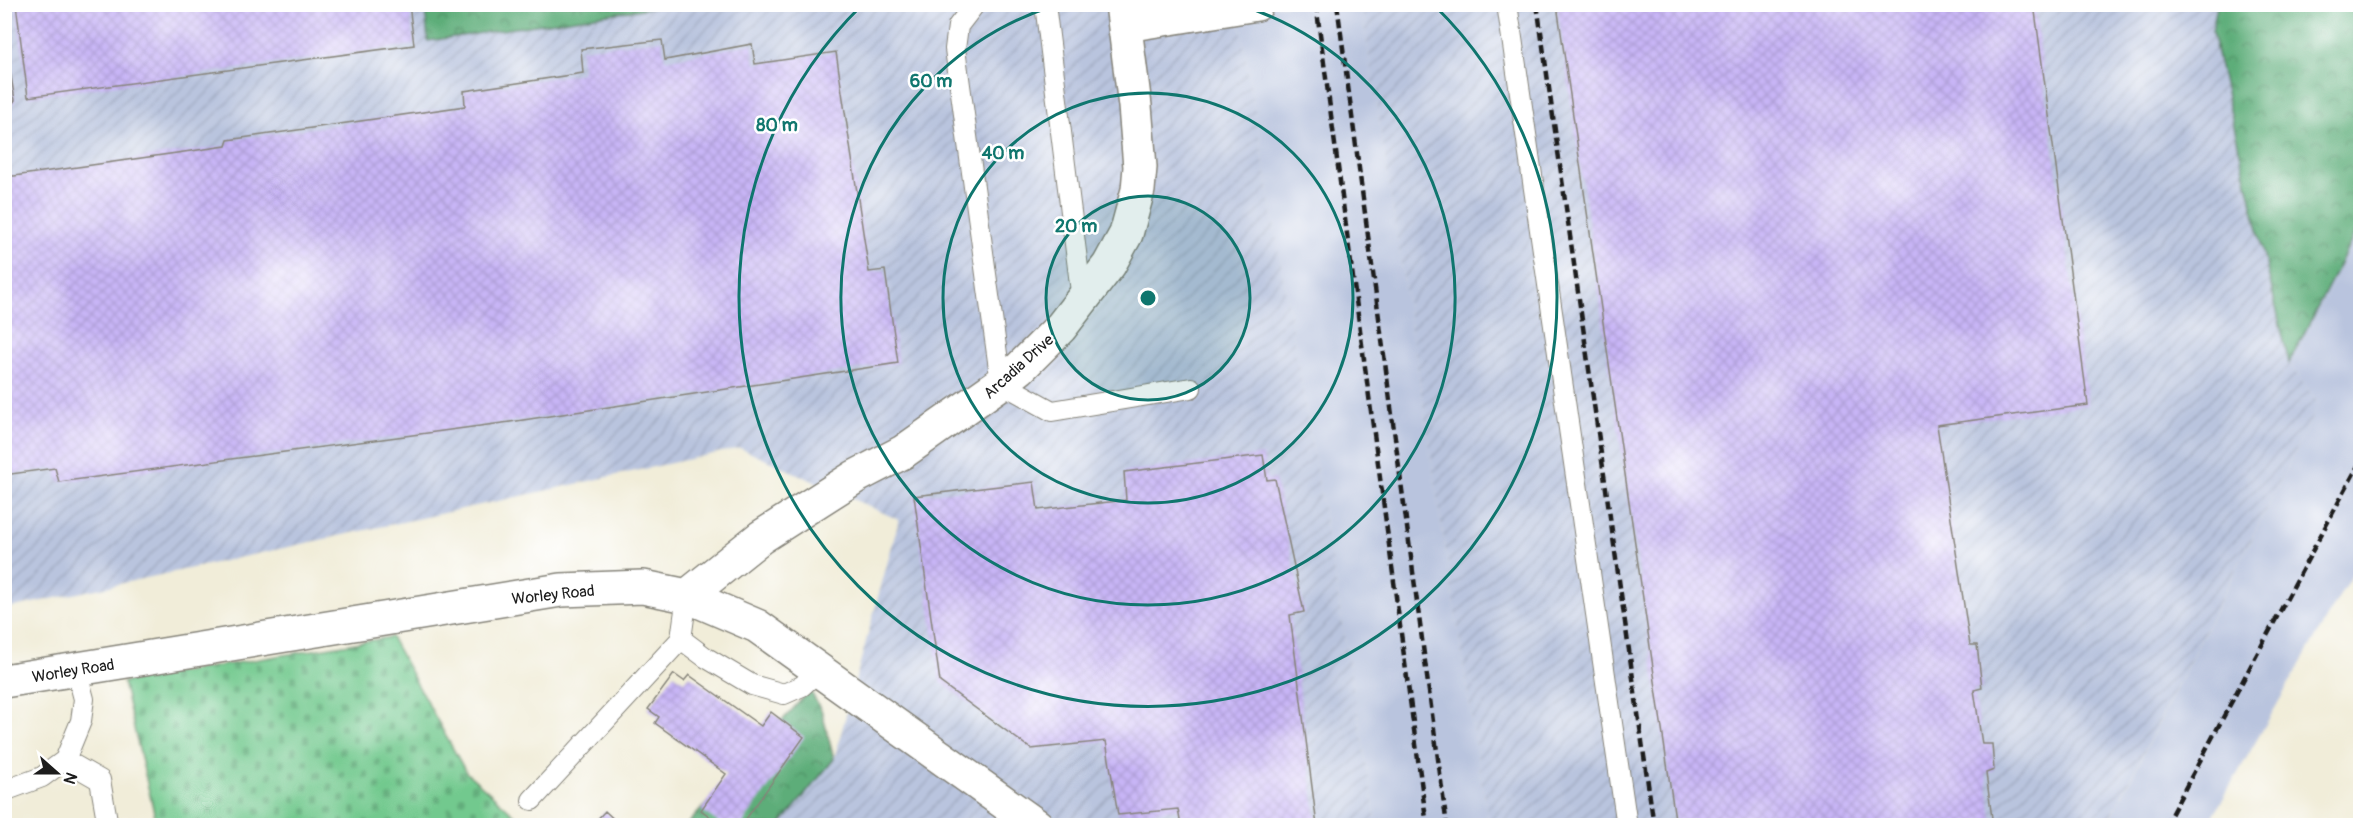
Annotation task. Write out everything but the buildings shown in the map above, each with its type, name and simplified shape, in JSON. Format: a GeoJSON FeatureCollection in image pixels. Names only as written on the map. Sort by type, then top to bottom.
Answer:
{"type":"FeatureCollection","features":[{"type":"Feature","properties":{"kind":"street"},"geometry":{"type":"LineString","coordinates":[[1124,15],[1257,4]]}},
{"type":"Feature","properties":{"kind":"street","name":"Arcadia Drive"},"geometry":{"type":"LineString","coordinates":[[687,596],[761,537],[855,477],[903,452],[1001,383],[1020,368],[1061,327],[1109,265],[1126,234],[1138,190],[1140,167],[1124,15]]}},
{"type":"Feature","properties":{"kind":"street","name":"Worley Road"},"geometry":{"type":"LineString","coordinates":[[4,681],[561,590],[643,587],[687,596],[757,626],[1034,824]]}},
{"type":"Feature","properties":{"kind":"lane"},"geometry":{"type":"LineString","coordinates":[[975,4],[958,26],[955,49],[1001,383],[1052,411],[1191,388]]}},
{"type":"Feature","properties":{"kind":"lane"},"geometry":{"type":"LineString","coordinates":[[1046,4],[1082,300]]}},
{"type":"Feature","properties":{"kind":"lane"},"geometry":{"type":"LineString","coordinates":[[1508,4],[1627,825]]}},
{"type":"Feature","properties":{"kind":"lane"},"geometry":{"type":"LineString","coordinates":[[532,800],[681,639],[687,596]]}},
{"type":"Feature","properties":{"kind":"lane"},"geometry":{"type":"LineString","coordinates":[[681,639],[705,657],[752,685],[784,694],[802,686],[818,671]]}},
{"type":"Feature","properties":{"kind":"lane"},"geometry":{"type":"LineString","coordinates":[[4,791],[42,777],[65,760],[81,721],[84,699],[76,669]]}},
{"type":"Feature","properties":{"kind":"lane"},"geometry":{"type":"LineString","coordinates":[[65,760],[100,780],[108,825]]}},
{"type":"Feature","properties":{"kind":"shaded area"},"geometry":{"type":"Polygon","coordinates":[[[4,5],[425,5],[428,41],[669,5],[1237,5],[1377,825],[780,825],[834,759],[899,520],[740,448],[5,609],[4,5]]]}},
{"type":"Feature","properties":{"kind":"shaded area"},"geometry":{"type":"Polygon","coordinates":[[[1237,5],[1361,5],[1488,825],[1377,825],[1237,5]]]}},
{"type":"Feature","properties":{"kind":"shaded area"},"geometry":{"type":"Polygon","coordinates":[[[1361,5],[2217,5],[2212,32],[2289,363],[2319,404],[2107,825],[1488,825],[1361,5]]]}},
{"type":"Feature","properties":{"kind":"shaded area"},"geometry":{"type":"Polygon","coordinates":[[[2360,224],[2360,560],[2208,825],[2107,826],[2319,404],[2289,363],[2360,224]]]}},
{"type":"Feature","properties":{"kind":"green space"},"geometry":{"type":"Polygon","coordinates":[[[425,4],[669,5],[428,41],[425,4]]]}},
{"type":"Feature","properties":{"kind":"green space"},"geometry":{"type":"Polygon","coordinates":[[[2217,5],[2360,5],[2360,224],[2289,363],[2212,32],[2217,5]]]}},
{"type":"Feature","properties":{"kind":"green space"},"geometry":{"type":"Polygon","coordinates":[[[391,637],[466,772],[526,825],[157,825],[123,682],[391,637]]]}},
{"type":"Feature","properties":{"kind":"green space"},"geometry":{"type":"Polygon","coordinates":[[[810,690],[822,712],[834,759],[780,825],[686,826],[810,690]]]}},
{"type":"Feature","properties":{"kind":"railway"},"geometry":{"type":"LineString","coordinates":[[1316,4],[1427,826]]}},
{"type":"Feature","properties":{"kind":"railway"},"geometry":{"type":"LineString","coordinates":[[1337,4],[1447,826]]}},
{"type":"Feature","properties":{"kind":"railway"},"geometry":{"type":"LineString","coordinates":[[1537,4],[1654,826]]}},
{"type":"Feature","properties":{"kind":"railway"},"geometry":{"type":"LineString","coordinates":[[2165,826],[2360,462]]}}]}
